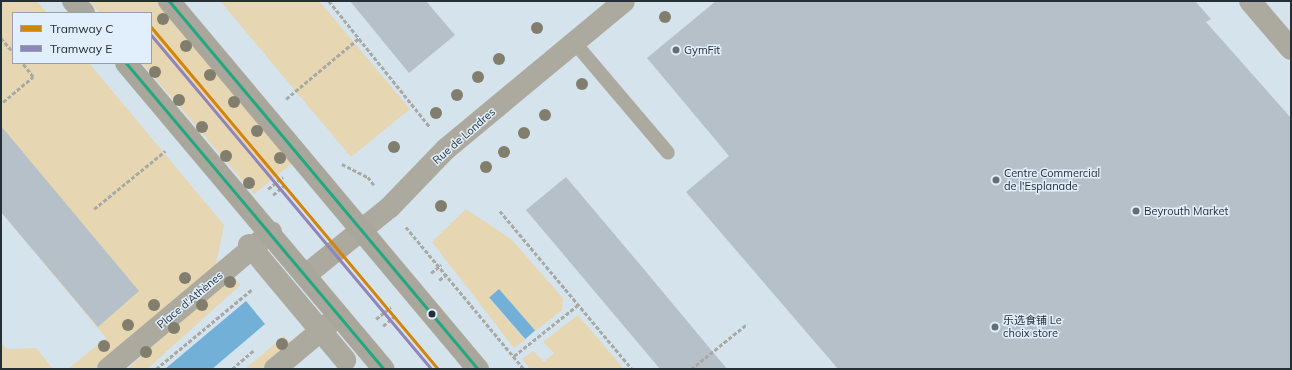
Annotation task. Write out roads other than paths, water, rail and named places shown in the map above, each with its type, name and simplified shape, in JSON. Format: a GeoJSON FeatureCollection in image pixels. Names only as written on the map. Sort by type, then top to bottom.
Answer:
{"type":"FeatureCollection","features":[{"type":"Feature","properties":{"kind":"street"},"geometry":{"type":"LineString","coordinates":[[74,1],[83,12]]}},
{"type":"Feature","properties":{"kind":"street"},"geometry":{"type":"LineString","coordinates":[[169,1],[478,369]]}},
{"type":"Feature","properties":{"kind":"street","name":"Rue de Londres"},"geometry":{"type":"LineString","coordinates":[[307,274],[390,207],[446,149],[624,1]]}},
{"type":"Feature","properties":{"kind":"street"},"geometry":{"type":"LineString","coordinates":[[1250,1],[1291,48]]}},
{"type":"Feature","properties":{"kind":"street"},"geometry":{"type":"LineString","coordinates":[[127,64],[307,274],[384,369]]}},
{"type":"Feature","properties":{"kind":"street","name":"Place d'Athènes"},"geometry":{"type":"LineString","coordinates":[[108,369],[250,246],[271,232]]}},
{"type":"Feature","properties":{"kind":"street"},"geometry":{"type":"LineString","coordinates":[[250,246],[345,360]]}},
{"type":"Feature","properties":{"kind":"street"},"geometry":{"type":"LineString","coordinates":[[275,369],[340,314]]}},
{"type":"Feature","properties":{"kind":"lane"},"geometry":{"type":"LineString","coordinates":[[574,42],[668,153]]}},
{"type":"Feature","properties":{"kind":"water"},"geometry":{"type":"Polygon","coordinates":[[[499,289],[535,331],[525,339],[489,298],[499,289]]]}},
{"type":"Feature","properties":{"kind":"water"},"geometry":{"type":"Polygon","coordinates":[[[246,301],[265,324],[212,369],[165,369],[246,301]]]}},
{"type":"Feature","properties":{"kind":"tram line","name":"C"},"geometry":{"type":"LineString","coordinates":[[152,28],[438,369]]}},
{"type":"Feature","properties":{"kind":"tram line","name":"E"},"geometry":{"type":"LineString","coordinates":[[152,36],[431,369]]}},
{"type":"Feature","properties":{"kind":"place","name":"GymFit"},"geometry":{"type":"Point","coordinates":[676,50]}},
{"type":"Feature","properties":{"kind":"place","name":"Centre Commercial de l'Esplanade"},"geometry":{"type":"Point","coordinates":[996,180]}},
{"type":"Feature","properties":{"kind":"place","name":"Beyrouth Market"},"geometry":{"type":"Point","coordinates":[1136,211]}},
{"type":"Feature","properties":{"kind":"place","name":"乐选食铺 Le choix store"},"geometry":{"type":"Point","coordinates":[995,327]}}]}
